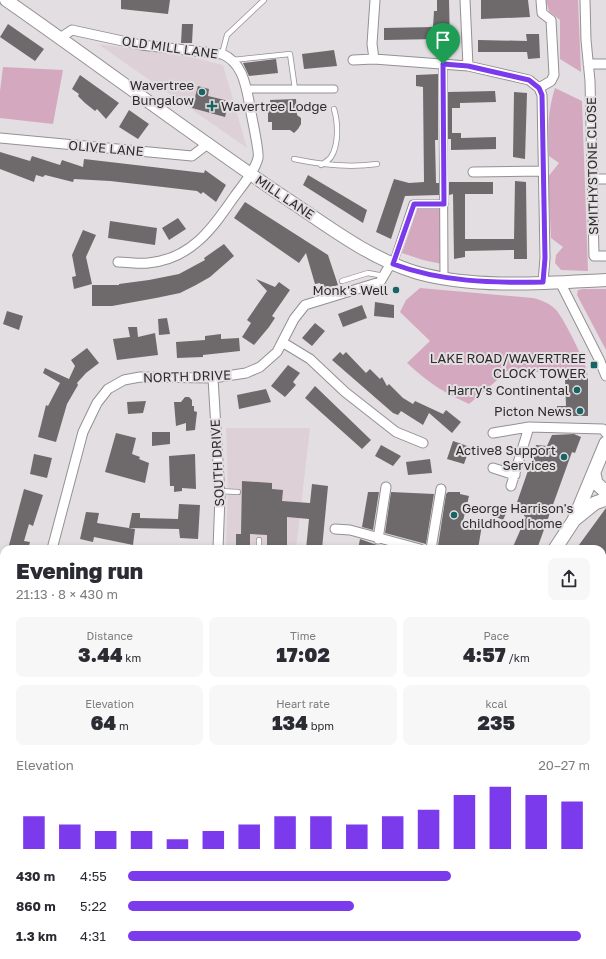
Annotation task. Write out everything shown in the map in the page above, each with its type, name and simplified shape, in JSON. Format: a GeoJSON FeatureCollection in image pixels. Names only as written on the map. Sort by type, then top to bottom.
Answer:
{"type":"FeatureCollection","features":[{"type":"Feature","properties":{"kind":"main road"},"geometry":{"type":"LineString","coordinates":[[558,545],[574,520],[582,497],[594,474],[606,444]]}},
{"type":"Feature","properties":{"kind":"main road"},"geometry":{"type":"LineString","coordinates":[[594,474],[596,484],[606,492]]}},
{"type":"Feature","properties":{"kind":"main road"},"geometry":{"type":"LineString","coordinates":[[574,520],[595,503],[606,500]]}},
{"type":"Feature","properties":{"kind":"street","name":"MILL LANE"},"geometry":{"type":"LineString","coordinates":[[6,0],[209,143],[250,174],[352,243],[392,263],[418,273],[444,278],[494,283],[606,280]]}},
{"type":"Feature","properties":{"kind":"street"},"geometry":{"type":"LineString","coordinates":[[374,59],[372,44],[375,0]]}},
{"type":"Feature","properties":{"kind":"street"},"geometry":{"type":"LineString","coordinates":[[465,0],[468,66]]}},
{"type":"Feature","properties":{"kind":"street"},"geometry":{"type":"LineString","coordinates":[[539,88],[550,81],[554,75],[551,20],[542,13],[542,0]]}},
{"type":"Feature","properties":{"kind":"street","name":"SMITHYSTONE CLOSE"},"geometry":{"type":"LineString","coordinates":[[585,0],[590,81],[594,256],[606,256]]}},
{"type":"Feature","properties":{"kind":"street","name":"OLD MILL LANE"},"geometry":{"type":"LineString","coordinates":[[60,38],[72,30],[141,45],[222,54],[233,60],[238,66],[246,89],[258,158],[250,174],[215,224],[205,236],[190,248],[164,260],[147,263],[118,262]]}},
{"type":"Feature","properties":{"kind":"street"},"geometry":{"type":"LineString","coordinates":[[353,60],[374,59],[468,66],[529,80],[539,88],[542,95],[545,258],[543,282]]}},
{"type":"Feature","properties":{"kind":"street"},"geometry":{"type":"LineString","coordinates":[[443,64],[444,278]]}},
{"type":"Feature","properties":{"kind":"street"},"geometry":{"type":"LineString","coordinates":[[588,64],[606,64]]}},
{"type":"Feature","properties":{"kind":"street"},"geometry":{"type":"LineString","coordinates":[[246,89],[334,89]]}},
{"type":"Feature","properties":{"kind":"street","name":"OLIVE LANE"},"geometry":{"type":"LineString","coordinates":[[0,138],[192,156],[209,143]]}},
{"type":"Feature","properties":{"kind":"street"},"geometry":{"type":"LineString","coordinates":[[473,172],[543,171]]}},
{"type":"Feature","properties":{"kind":"street"},"geometry":{"type":"LineString","coordinates":[[593,179],[606,179]]}},
{"type":"Feature","properties":{"kind":"street"},"geometry":{"type":"LineString","coordinates":[[384,276],[392,263],[414,204],[444,204]]}},
{"type":"Feature","properties":{"kind":"street","name":"NORTH DRIVE"},"geometry":{"type":"LineString","coordinates":[[53,545],[83,432],[97,403],[108,389],[124,380],[140,377],[213,378],[246,373],[260,367],[277,352],[294,319],[305,305],[380,282],[384,276]]}},
{"type":"Feature","properties":{"kind":"street"},"geometry":{"type":"LineString","coordinates":[[560,282],[606,376]]}},
{"type":"Feature","properties":{"kind":"street"},"geometry":{"type":"LineString","coordinates":[[282,342],[310,359],[345,392],[396,432],[423,442]]}},
{"type":"Feature","properties":{"kind":"street","name":"SOUTH DRIVE"},"geometry":{"type":"LineString","coordinates":[[213,378],[220,491],[218,545]]}},
{"type":"Feature","properties":{"kind":"street"},"geometry":{"type":"LineString","coordinates":[[511,486],[529,427]]}},
{"type":"Feature","properties":{"kind":"street"},"geometry":{"type":"LineString","coordinates":[[493,433],[529,427],[603,429],[606,433]]}},
{"type":"Feature","properties":{"kind":"street"},"geometry":{"type":"LineString","coordinates":[[493,468],[515,475]]}},
{"type":"Feature","properties":{"kind":"street"},"geometry":{"type":"LineString","coordinates":[[378,539],[386,487]]}},
{"type":"Feature","properties":{"kind":"street"},"geometry":{"type":"LineString","coordinates":[[432,545],[441,489]]}},
{"type":"Feature","properties":{"kind":"street"},"geometry":{"type":"LineString","coordinates":[[335,530],[350,530],[401,545]]}},
{"type":"Feature","properties":{"kind":"lane"},"geometry":{"type":"LineString","coordinates":[[222,54],[227,35],[264,0]]}},
{"type":"Feature","properties":{"kind":"lane"},"geometry":{"type":"LineString","coordinates":[[233,60],[290,54],[295,89]]}},
{"type":"Feature","properties":{"kind":"lane"},"geometry":{"type":"LineString","coordinates":[[321,165],[331,156],[336,137],[336,117],[334,109]]}},
{"type":"Feature","properties":{"kind":"lane"},"geometry":{"type":"LineString","coordinates":[[294,159],[321,165],[354,167],[377,164]]}},
{"type":"Feature","properties":{"kind":"lane"},"geometry":{"type":"LineString","coordinates":[[342,280],[368,272],[384,276]]}},
{"type":"Feature","properties":{"kind":"lane"},"geometry":{"type":"LineString","coordinates":[[220,491],[238,492]]}},
{"type":"Feature","properties":{"kind":"lane"},"geometry":{"type":"LineString","coordinates":[[259,545],[260,540]]}},
{"type":"Feature","properties":{"kind":"shaded area"},"geometry":{"type":"Polygon","coordinates":[[[546,0],[578,0],[581,72],[560,59],[560,20],[549,11],[546,0]]]}},
{"type":"Feature","properties":{"kind":"shaded area","name":"Wavertree Lodge"},"geometry":{"type":"Polygon","coordinates":[[[98,44],[187,56],[223,65],[247,148],[98,44]]]}},
{"type":"Feature","properties":{"kind":"shaded area"},"geometry":{"type":"Polygon","coordinates":[[[3,67],[63,70],[53,124],[0,118],[0,91],[3,67]]]}},
{"type":"Feature","properties":{"kind":"shaded area"},"geometry":{"type":"Polygon","coordinates":[[[555,88],[582,101],[588,271],[561,270],[555,263],[556,255],[563,247],[551,238],[548,177],[559,163],[549,156],[549,114],[555,88]]]}},
{"type":"Feature","properties":{"kind":"shaded area"},"geometry":{"type":"Polygon","coordinates":[[[417,209],[442,209],[442,264],[402,253],[417,209]]]}},
{"type":"Feature","properties":{"kind":"shaded area"},"geometry":{"type":"Polygon","coordinates":[[[420,288],[533,298],[552,306],[565,324],[579,352],[588,375],[509,370],[469,404],[451,395],[422,376],[407,363],[430,341],[400,312],[406,300],[420,288]]]}},
{"type":"Feature","properties":{"kind":"shaded area"},"geometry":{"type":"Polygon","coordinates":[[[606,289],[606,350],[577,295],[578,290],[606,289]]]}},
{"type":"Feature","properties":{"kind":"shaded area"},"geometry":{"type":"Polygon","coordinates":[[[226,428],[310,428],[296,545],[226,545],[228,489],[226,428]]]}},
{"type":"Feature","properties":{"kind":"building"},"geometry":{"type":"Polygon","coordinates":[[[121,0],[170,0],[168,14],[121,9],[121,0]]]}},
{"type":"Feature","properties":{"kind":"building"},"geometry":{"type":"Polygon","coordinates":[[[437,0],[449,0],[450,44],[438,44],[438,39],[384,40],[384,28],[433,27],[434,11],[437,11],[437,0]]]}},
{"type":"Feature","properties":{"kind":"building"},"geometry":{"type":"Polygon","coordinates":[[[481,0],[528,0],[530,17],[481,19],[481,0]]]}},
{"type":"Feature","properties":{"kind":"building"},"geometry":{"type":"Polygon","coordinates":[[[8,24],[44,49],[35,61],[0,37],[8,24]]]}},
{"type":"Feature","properties":{"kind":"building"},"geometry":{"type":"Polygon","coordinates":[[[182,24],[193,24],[192,43],[181,43],[182,24]]]}},
{"type":"Feature","properties":{"kind":"building"},"geometry":{"type":"Polygon","coordinates":[[[526,34],[539,34],[540,58],[528,59],[527,52],[478,52],[478,40],[527,41],[526,34]]]}},
{"type":"Feature","properties":{"kind":"building"},"geometry":{"type":"Polygon","coordinates":[[[334,50],[337,66],[304,69],[302,54],[334,50]]]}},
{"type":"Feature","properties":{"kind":"building"},"geometry":{"type":"Polygon","coordinates":[[[276,59],[278,73],[249,76],[243,63],[276,59]]]}},
{"type":"Feature","properties":{"kind":"building"},"geometry":{"type":"Polygon","coordinates":[[[438,74],[438,140],[435,140],[436,183],[439,183],[439,195],[405,196],[391,239],[376,232],[394,179],[409,183],[424,182],[423,87],[416,86],[416,75],[438,74]]]}},
{"type":"Feature","properties":{"kind":"building"},"geometry":{"type":"Polygon","coordinates":[[[80,75],[119,103],[106,119],[97,109],[95,111],[85,103],[78,96],[79,94],[72,89],[80,75]]]}},
{"type":"Feature","properties":{"kind":"building","name":"Wavertree Bungalow"},"geometry":{"type":"Polygon","coordinates":[[[198,86],[209,89],[208,96],[229,101],[225,117],[192,108],[198,86]]]}},
{"type":"Feature","properties":{"kind":"building"},"geometry":{"type":"Polygon","coordinates":[[[495,91],[496,102],[460,103],[460,108],[452,108],[452,133],[461,133],[461,138],[496,137],[496,149],[451,150],[451,139],[448,139],[448,92],[495,91]]]}},
{"type":"Feature","properties":{"kind":"building"},"geometry":{"type":"Polygon","coordinates":[[[514,92],[527,93],[525,159],[513,157],[514,92]]]}},
{"type":"Feature","properties":{"kind":"building"},"geometry":{"type":"Polygon","coordinates":[[[296,99],[297,115],[301,118],[301,124],[298,129],[294,133],[290,130],[272,130],[272,122],[268,122],[268,108],[271,108],[270,100],[296,99]]]}},
{"type":"Feature","properties":{"kind":"building"},"geometry":{"type":"Polygon","coordinates":[[[129,110],[149,124],[138,139],[119,127],[129,110]]]}},
{"type":"Feature","properties":{"kind":"building"},"geometry":{"type":"Polygon","coordinates":[[[0,152],[30,161],[32,156],[60,165],[62,160],[83,167],[84,159],[204,173],[205,170],[226,185],[216,202],[203,192],[201,194],[197,191],[110,181],[74,179],[73,182],[45,175],[43,177],[36,175],[34,182],[0,169],[0,152]]]}},
{"type":"Feature","properties":{"kind":"building"},"geometry":{"type":"Polygon","coordinates":[[[308,175],[367,210],[363,223],[303,185],[308,175]]]}},
{"type":"Feature","properties":{"kind":"building"},"geometry":{"type":"Polygon","coordinates":[[[515,181],[526,182],[527,259],[514,259],[514,250],[465,251],[465,257],[454,259],[453,194],[449,195],[449,182],[493,182],[493,194],[465,194],[465,239],[514,239],[515,181]]]}},
{"type":"Feature","properties":{"kind":"building"},"geometry":{"type":"Polygon","coordinates":[[[245,202],[328,255],[338,285],[323,290],[320,283],[315,284],[306,253],[299,263],[234,218],[245,202]]]}},
{"type":"Feature","properties":{"kind":"building"},"geometry":{"type":"Polygon","coordinates":[[[178,218],[186,229],[169,240],[162,228],[178,218]]]}},
{"type":"Feature","properties":{"kind":"building"},"geometry":{"type":"Polygon","coordinates":[[[110,221],[157,228],[155,245],[108,238],[110,221]]]}},
{"type":"Feature","properties":{"kind":"building"},"geometry":{"type":"Polygon","coordinates":[[[83,230],[96,235],[86,257],[92,284],[74,289],[72,277],[76,276],[72,255],[83,230]]]}},
{"type":"Feature","properties":{"kind":"building"},"geometry":{"type":"Polygon","coordinates":[[[224,244],[234,256],[210,277],[180,293],[112,306],[92,306],[92,285],[119,285],[179,274],[205,260],[204,258],[224,244]]]}},
{"type":"Feature","properties":{"kind":"building"},"geometry":{"type":"Polygon","coordinates":[[[256,279],[275,287],[279,282],[290,290],[272,316],[275,318],[254,345],[242,337],[251,323],[247,320],[267,291],[256,279]]]}},
{"type":"Feature","properties":{"kind":"building"},"geometry":{"type":"Polygon","coordinates":[[[375,302],[394,305],[394,318],[374,316],[375,302]]]}},
{"type":"Feature","properties":{"kind":"building"},"geometry":{"type":"Polygon","coordinates":[[[362,305],[367,318],[343,327],[338,314],[362,305]]]}},
{"type":"Feature","properties":{"kind":"building"},"geometry":{"type":"Polygon","coordinates":[[[7,311],[23,316],[19,330],[3,324],[7,311]]]}},
{"type":"Feature","properties":{"kind":"building"},"geometry":{"type":"Polygon","coordinates":[[[167,318],[170,334],[159,335],[158,319],[167,318]]]}},
{"type":"Feature","properties":{"kind":"building"},"geometry":{"type":"Polygon","coordinates":[[[315,323],[325,331],[312,346],[302,338],[315,323]]]}},
{"type":"Feature","properties":{"kind":"building"},"geometry":{"type":"Polygon","coordinates":[[[128,327],[137,327],[138,337],[155,333],[158,355],[117,360],[113,339],[130,337],[128,327]]]}},
{"type":"Feature","properties":{"kind":"building"},"geometry":{"type":"Polygon","coordinates":[[[221,334],[221,339],[239,338],[240,351],[203,355],[203,357],[177,358],[176,342],[205,340],[205,336],[221,334]]]}},
{"type":"Feature","properties":{"kind":"building"},"geometry":{"type":"Polygon","coordinates":[[[87,348],[99,363],[86,373],[77,383],[78,385],[67,404],[56,442],[38,437],[46,405],[48,406],[60,383],[43,373],[45,368],[69,379],[75,366],[71,360],[87,348]]]}},
{"type":"Feature","properties":{"kind":"building"},"geometry":{"type":"Polygon","coordinates":[[[340,352],[343,355],[346,352],[366,373],[370,369],[380,379],[382,377],[387,386],[389,384],[403,398],[413,404],[415,401],[443,414],[446,410],[461,422],[452,433],[429,413],[423,425],[401,411],[398,415],[393,413],[332,360],[340,352]]]}},
{"type":"Feature","properties":{"kind":"building"},"geometry":{"type":"Polygon","coordinates":[[[288,365],[300,373],[293,382],[296,385],[285,397],[271,386],[288,365]]]}},
{"type":"Feature","properties":{"kind":"building"},"geometry":{"type":"Polygon","coordinates":[[[565,378],[588,378],[588,416],[557,416],[557,406],[566,406],[565,378]]]}},
{"type":"Feature","properties":{"kind":"building"},"geometry":{"type":"Polygon","coordinates":[[[315,386],[371,440],[362,449],[305,398],[315,386]]]}},
{"type":"Feature","properties":{"kind":"building"},"geometry":{"type":"Polygon","coordinates":[[[266,389],[271,402],[239,409],[237,395],[266,389]]]}},
{"type":"Feature","properties":{"kind":"building"},"geometry":{"type":"Polygon","coordinates":[[[185,397],[189,397],[192,400],[194,411],[197,412],[195,430],[186,431],[186,423],[176,426],[174,402],[181,402],[185,397]]]}},
{"type":"Feature","properties":{"kind":"building"},"geometry":{"type":"Polygon","coordinates":[[[146,401],[143,413],[128,414],[127,402],[146,401]]]}},
{"type":"Feature","properties":{"kind":"building"},"geometry":{"type":"Polygon","coordinates":[[[152,432],[170,432],[170,444],[152,446],[152,432]]]}},
{"type":"Feature","properties":{"kind":"building"},"geometry":{"type":"Polygon","coordinates":[[[116,433],[136,438],[132,454],[149,463],[145,483],[105,472],[116,433]]]}},
{"type":"Feature","properties":{"kind":"building"},"geometry":{"type":"Polygon","coordinates":[[[574,434],[581,437],[575,453],[572,452],[538,545],[514,545],[526,517],[524,516],[525,511],[515,508],[531,462],[533,463],[536,445],[547,446],[552,435],[574,434]]]}},
{"type":"Feature","properties":{"kind":"building"},"geometry":{"type":"Polygon","coordinates":[[[453,441],[470,447],[464,464],[447,459],[453,441]]]}},
{"type":"Feature","properties":{"kind":"building"},"geometry":{"type":"Polygon","coordinates":[[[381,445],[401,456],[393,466],[375,456],[381,445]]]}},
{"type":"Feature","properties":{"kind":"building"},"geometry":{"type":"Polygon","coordinates":[[[34,454],[52,458],[47,478],[30,474],[34,454]]]}},
{"type":"Feature","properties":{"kind":"building"},"geometry":{"type":"Polygon","coordinates":[[[195,454],[196,489],[182,488],[182,491],[174,492],[174,486],[170,486],[169,456],[195,454]]]}},
{"type":"Feature","properties":{"kind":"building"},"geometry":{"type":"Polygon","coordinates":[[[430,459],[432,473],[408,475],[406,462],[430,459]]]}},
{"type":"Feature","properties":{"kind":"building"},"geometry":{"type":"Polygon","coordinates":[[[242,481],[272,483],[272,489],[283,490],[282,501],[310,503],[312,484],[328,486],[322,545],[306,545],[309,519],[287,517],[287,545],[267,545],[267,535],[250,534],[250,545],[236,545],[236,534],[241,534],[242,481]]]}},
{"type":"Feature","properties":{"kind":"building"},"geometry":{"type":"Polygon","coordinates":[[[24,489],[43,495],[33,526],[29,524],[24,541],[30,542],[29,545],[9,545],[24,489]]]}},
{"type":"Feature","properties":{"kind":"building"},"geometry":{"type":"Polygon","coordinates":[[[368,492],[379,492],[373,530],[362,527],[368,492]]]}},
{"type":"Feature","properties":{"kind":"building"},"geometry":{"type":"Polygon","coordinates":[[[391,492],[434,494],[426,544],[385,533],[391,492]]]}},
{"type":"Feature","properties":{"kind":"building"},"geometry":{"type":"Polygon","coordinates":[[[448,492],[460,492],[460,494],[469,496],[463,521],[482,525],[479,545],[438,545],[446,494],[448,492]]]}},
{"type":"Feature","properties":{"kind":"building"},"geometry":{"type":"Polygon","coordinates":[[[179,504],[200,505],[198,539],[180,538],[179,529],[129,528],[132,513],[140,513],[140,518],[178,519],[179,504]]]}},
{"type":"Feature","properties":{"kind":"building"},"geometry":{"type":"Polygon","coordinates":[[[497,507],[507,511],[503,520],[494,516],[497,507]]]}},
{"type":"Feature","properties":{"kind":"building"},"geometry":{"type":"Polygon","coordinates":[[[606,508],[606,545],[579,545],[606,508]]]}},
{"type":"Feature","properties":{"kind":"building"},"geometry":{"type":"Polygon","coordinates":[[[86,512],[99,513],[97,523],[135,529],[133,545],[94,537],[93,542],[80,539],[86,512]]]}},
{"type":"Feature","properties":{"kind":"building"},"geometry":{"type":"Polygon","coordinates":[[[360,539],[377,545],[359,545],[360,539]]]}},
{"type":"Feature","properties":{"kind":"place","name":"Wavertree Bungalow"},"geometry":{"type":"Point","coordinates":[202,92]}},
{"type":"Feature","properties":{"kind":"place","name":"Wavertree Lodge"},"geometry":{"type":"Point","coordinates":[212,106]}},
{"type":"Feature","properties":{"kind":"place","name":"Monk's Well"},"geometry":{"type":"Point","coordinates":[396,290]}},
{"type":"Feature","properties":{"kind":"place","name":"LAKE ROAD/WAVERTREE CLOCK TOWER"},"geometry":{"type":"Point","coordinates":[594,365]}},
{"type":"Feature","properties":{"kind":"place","name":"Harry's Continental"},"geometry":{"type":"Point","coordinates":[577,390]}},
{"type":"Feature","properties":{"kind":"place","name":"Picton News"},"geometry":{"type":"Point","coordinates":[580,411]}},
{"type":"Feature","properties":{"kind":"place","name":"Active8 Support Services"},"geometry":{"type":"Point","coordinates":[564,457]}},
{"type":"Feature","properties":{"kind":"place","name":"George Harrison's childhood home"},"geometry":{"type":"Point","coordinates":[454,515]}},
{"type":"Feature","properties":{"kind":"route"},"geometry":{"type":"LineString","coordinates":[[443,64],[468,66],[529,80],[539,88],[542,95],[545,258],[543,282],[494,283],[444,278],[418,273],[393,264],[414,204],[444,204],[443,64]]}}]}
